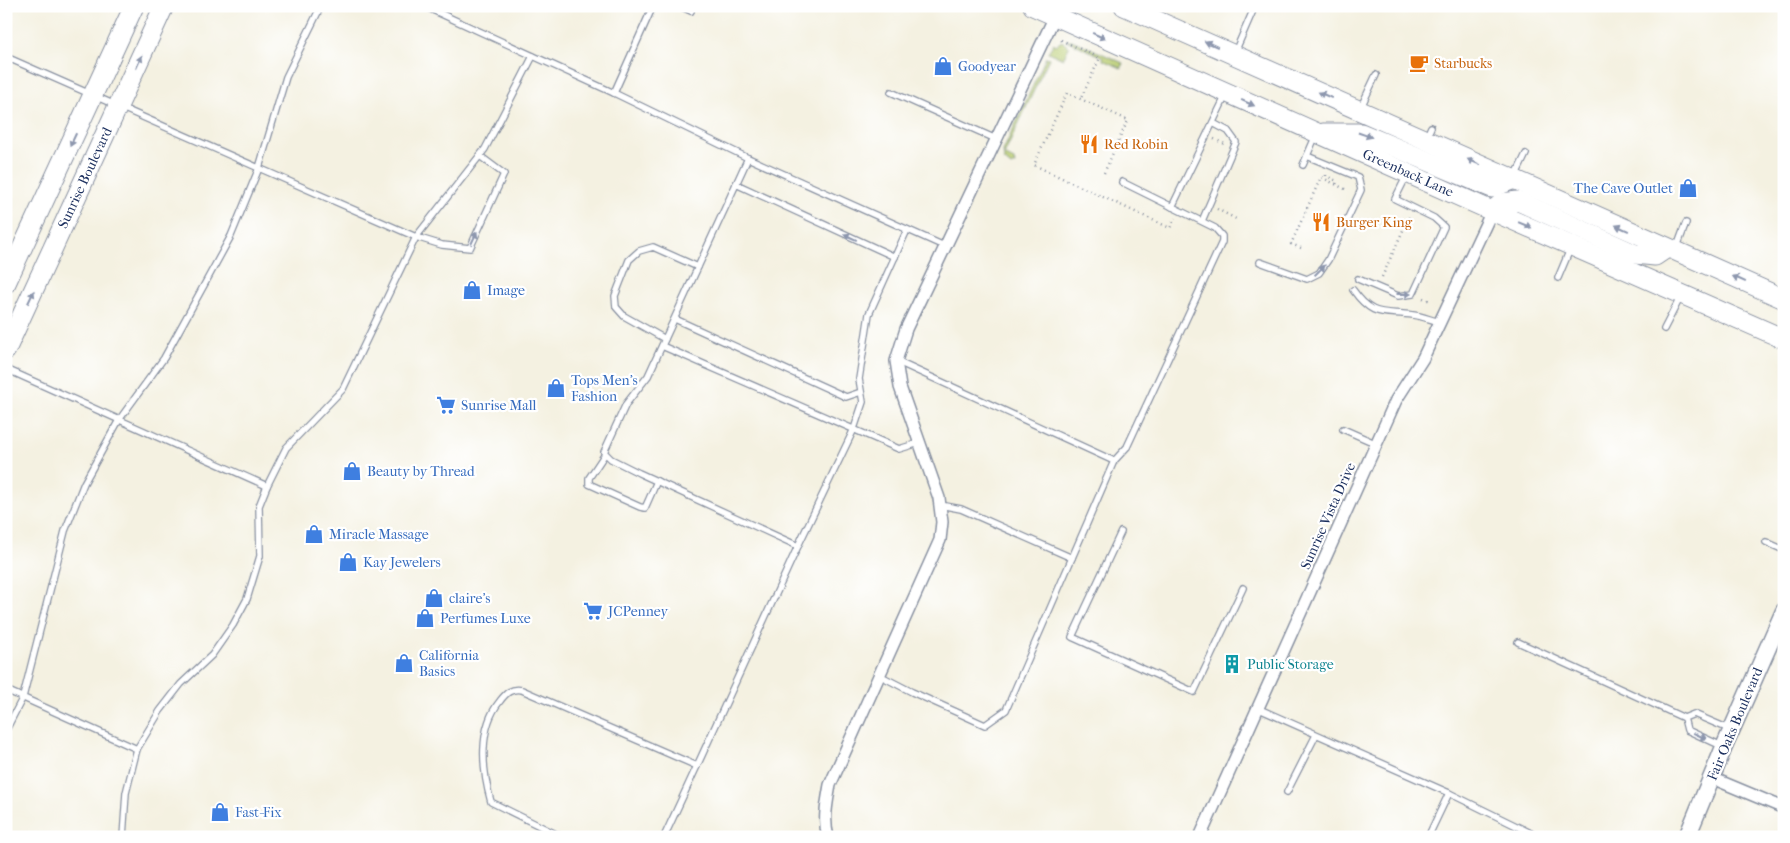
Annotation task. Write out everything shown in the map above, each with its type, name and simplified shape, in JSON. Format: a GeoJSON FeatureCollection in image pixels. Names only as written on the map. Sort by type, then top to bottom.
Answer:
{"type":"FeatureCollection","features":[{"type":"Feature","properties":{"kind":"main road","name":"Sunrise Boulevard"},"geometry":{"type":"LineString","coordinates":[[6,283],[134,6]]}},
{"type":"Feature","properties":{"kind":"main road","name":"Sunrise Boulevard"},"geometry":{"type":"LineString","coordinates":[[6,350],[164,6]]}},
{"type":"Feature","properties":{"kind":"main road","name":"Greenback Lane"},"geometry":{"type":"LineString","coordinates":[[1033,6],[1784,339]]}},
{"type":"Feature","properties":{"kind":"main road"},"geometry":{"type":"LineString","coordinates":[[1124,6],[1359,111],[1428,133],[1514,179],[1784,299]]}},
{"type":"Feature","properties":{"kind":"main road"},"geometry":{"type":"LineString","coordinates":[[1317,133],[1360,132],[1474,182],[1492,188],[1514,179]]}},
{"type":"Feature","properties":{"kind":"main road"},"geometry":{"type":"LineString","coordinates":[[1492,211],[1502,203],[1518,201],[1635,254],[1655,256],[1671,249]]}},
{"type":"Feature","properties":{"kind":"main road","name":"Fair Oaks Boulevard"},"geometry":{"type":"LineString","coordinates":[[1688,837],[1731,730],[1784,611]]}},
{"type":"Feature","properties":{"kind":"street"},"geometry":{"type":"LineString","coordinates":[[828,837],[826,830],[826,808],[830,785],[940,540],[942,522],[939,498],[900,387],[896,361],[906,329],[944,246],[1055,16]]}},
{"type":"Feature","properties":{"kind":"street","name":"Sunrise Vista Drive"},"geometry":{"type":"LineString","coordinates":[[1200,837],[1396,400],[1423,358],[1492,211]]}},
{"type":"Feature","properties":{"kind":"street"},"geometry":{"type":"LineString","coordinates":[[1712,778],[1784,808]]}},
{"type":"Feature","properties":{"kind":"lane"},"geometry":{"type":"LineString","coordinates":[[6,730],[23,697],[65,531],[84,483],[119,420],[164,358],[231,236],[259,168],[286,77],[321,6]]}},
{"type":"Feature","properties":{"kind":"lane"},"geometry":{"type":"LineString","coordinates":[[424,6],[614,93],[748,158],[944,246]]}},
{"type":"Feature","properties":{"kind":"lane"},"geometry":{"type":"LineString","coordinates":[[614,93],[653,6]]}},
{"type":"Feature","properties":{"kind":"lane"},"geometry":{"type":"LineString","coordinates":[[680,6],[692,12]]}},
{"type":"Feature","properties":{"kind":"lane"},"geometry":{"type":"LineString","coordinates":[[1234,54],[1256,6]]}},
{"type":"Feature","properties":{"kind":"lane"},"geometry":{"type":"LineString","coordinates":[[123,837],[126,793],[137,749],[160,711],[181,684],[212,655],[233,625],[247,598],[260,556],[259,506],[286,448],[343,389],[416,237],[485,149],[533,56]]}},
{"type":"Feature","properties":{"kind":"lane"},"geometry":{"type":"LineString","coordinates":[[6,57],[416,237],[442,245],[470,248],[504,174],[480,156]]}},
{"type":"Feature","properties":{"kind":"lane"},"geometry":{"type":"LineString","coordinates":[[1359,111],[1376,75]]}},
{"type":"Feature","properties":{"kind":"lane"},"geometry":{"type":"LineString","coordinates":[[891,92],[996,139]]}},
{"type":"Feature","properties":{"kind":"lane"},"geometry":{"type":"LineString","coordinates":[[1172,207],[1226,93]]}},
{"type":"Feature","properties":{"kind":"lane"},"geometry":{"type":"LineString","coordinates":[[1202,221],[1236,142],[1228,131],[1212,123]]}},
{"type":"Feature","properties":{"kind":"lane"},"geometry":{"type":"LineString","coordinates":[[1303,165],[1317,133]]}},
{"type":"Feature","properties":{"kind":"lane"},"geometry":{"type":"LineString","coordinates":[[1514,179],[1526,154]]}},
{"type":"Feature","properties":{"kind":"lane"},"geometry":{"type":"LineString","coordinates":[[1260,262],[1307,279],[1318,273],[1328,260],[1362,190],[1358,177],[1307,156]]}},
{"type":"Feature","properties":{"kind":"lane"},"geometry":{"type":"LineString","coordinates":[[657,481],[646,507],[643,508],[589,484],[590,478],[605,454],[607,444],[626,404],[648,376],[748,158]]}},
{"type":"Feature","properties":{"kind":"lane"},"geometry":{"type":"LineString","coordinates":[[1358,279],[1398,296],[1413,294],[1414,292],[1444,227],[1434,218],[1395,198],[1408,173]]}},
{"type":"Feature","properties":{"kind":"lane"},"geometry":{"type":"LineString","coordinates":[[880,675],[912,692],[985,725],[1006,710],[1114,461],[1127,447],[1222,242],[1222,236],[1219,232],[1202,221],[1122,182]]}},
{"type":"Feature","properties":{"kind":"lane"},"geometry":{"type":"LineString","coordinates":[[736,184],[895,257]]}},
{"type":"Feature","properties":{"kind":"lane"},"geometry":{"type":"LineString","coordinates":[[1671,249],[1686,223]]}},
{"type":"Feature","properties":{"kind":"lane"},"geometry":{"type":"LineString","coordinates":[[664,837],[854,429],[863,402],[858,378],[869,314],[907,230]]}},
{"type":"Feature","properties":{"kind":"lane"},"geometry":{"type":"LineString","coordinates":[[1558,278],[1572,246]]}},
{"type":"Feature","properties":{"kind":"lane"},"geometry":{"type":"LineString","coordinates":[[665,340],[624,316],[616,307],[615,296],[629,260],[639,251],[653,247],[698,267]]}},
{"type":"Feature","properties":{"kind":"lane"},"geometry":{"type":"LineString","coordinates":[[1353,290],[1364,305],[1384,314],[1414,315],[1440,322]]}},
{"type":"Feature","properties":{"kind":"lane"},"geometry":{"type":"LineString","coordinates":[[1664,329],[1682,294]]}},
{"type":"Feature","properties":{"kind":"lane"},"geometry":{"type":"LineString","coordinates":[[675,319],[846,397],[861,392]]}},
{"type":"Feature","properties":{"kind":"lane"},"geometry":{"type":"LineString","coordinates":[[662,346],[899,449],[919,443]]}},
{"type":"Feature","properties":{"kind":"lane"},"geometry":{"type":"LineString","coordinates":[[896,361],[1114,461]]}},
{"type":"Feature","properties":{"kind":"lane"},"geometry":{"type":"LineString","coordinates":[[6,369],[267,486]]}},
{"type":"Feature","properties":{"kind":"lane"},"geometry":{"type":"LineString","coordinates":[[1342,429],[1377,444]]}},
{"type":"Feature","properties":{"kind":"lane"},"geometry":{"type":"LineString","coordinates":[[605,454],[611,459],[657,481],[798,546]]}},
{"type":"Feature","properties":{"kind":"lane"},"geometry":{"type":"LineString","coordinates":[[940,505],[961,509],[1072,558]]}},
{"type":"Feature","properties":{"kind":"lane"},"geometry":{"type":"LineString","coordinates":[[1121,532],[1072,637],[1194,692],[1243,588]]}},
{"type":"Feature","properties":{"kind":"lane"},"geometry":{"type":"LineString","coordinates":[[1766,542],[1784,550]]}},
{"type":"Feature","properties":{"kind":"lane"},"geometry":{"type":"LineString","coordinates":[[1518,642],[1684,718],[1694,714],[1731,730]]}},
{"type":"Feature","properties":{"kind":"lane"},"geometry":{"type":"LineString","coordinates":[[562,837],[491,802],[485,771],[485,732],[495,706],[510,690],[516,689],[528,692],[697,766]]}},
{"type":"Feature","properties":{"kind":"lane"},"geometry":{"type":"LineString","coordinates":[[6,690],[137,749]]}},
{"type":"Feature","properties":{"kind":"lane"},"geometry":{"type":"LineString","coordinates":[[1257,708],[1448,793],[1539,837]]}},
{"type":"Feature","properties":{"kind":"lane"},"geometry":{"type":"LineString","coordinates":[[1684,718],[1687,730],[1724,747]]}},
{"type":"Feature","properties":{"kind":"lane"},"geometry":{"type":"LineString","coordinates":[[1287,792],[1316,734]]}},
{"type":"Feature","properties":{"kind":"lane"},"geometry":{"type":"LineString","coordinates":[[1428,837],[1448,793]]}},
{"type":"Feature","properties":{"kind":"path"},"geometry":{"type":"LineString","coordinates":[[1062,40],[1100,58],[1081,98]]}},
{"type":"Feature","properties":{"kind":"path"},"geometry":{"type":"LineString","coordinates":[[1104,172],[1128,120],[1067,93],[1034,165],[1170,228],[1179,210]]}},
{"type":"Feature","properties":{"kind":"path"},"geometry":{"type":"LineString","coordinates":[[1212,138],[1233,150]]}},
{"type":"Feature","properties":{"kind":"path"},"geometry":{"type":"LineString","coordinates":[[1301,248],[1291,244],[1321,177],[1345,189]]}},
{"type":"Feature","properties":{"kind":"path"},"geometry":{"type":"LineString","coordinates":[[1390,280],[1382,277],[1410,214],[1416,209]]}},
{"type":"Feature","properties":{"kind":"path"},"geometry":{"type":"LineString","coordinates":[[1414,292],[1430,301]]}},
{"type":"Feature","properties":{"kind":"green space"},"geometry":{"type":"Polygon","coordinates":[[[1066,40],[1072,40],[1123,63],[1121,68],[1103,60],[1103,57],[1066,40]]]}},
{"type":"Feature","properties":{"kind":"green space"},"geometry":{"type":"Polygon","coordinates":[[[1062,41],[1069,47],[1063,59],[1048,52],[1054,43],[1056,45],[1062,41]]]}},
{"type":"Feature","properties":{"kind":"green space"},"geometry":{"type":"Polygon","coordinates":[[[1046,57],[1049,58],[1004,155],[1014,160],[1015,164],[1011,166],[1004,160],[1003,151],[1046,57]]]}},
{"type":"Feature","properties":{"kind":"waterway"},"geometry":{"type":"LineString","coordinates":[[1782,276],[1784,265]]}},
{"type":"Feature","properties":{"kind":"place","name":"Starbucks"},"geometry":{"type":"Point","coordinates":[1419,63]}},
{"type":"Feature","properties":{"kind":"place","name":"Goodyear"},"geometry":{"type":"Point","coordinates":[943,66]}},
{"type":"Feature","properties":{"kind":"place","name":"Red Robin"},"geometry":{"type":"Point","coordinates":[1089,144]}},
{"type":"Feature","properties":{"kind":"place","name":"The Cave Outlet"},"geometry":{"type":"Point","coordinates":[1688,188]}},
{"type":"Feature","properties":{"kind":"place","name":"Burger King"},"geometry":{"type":"Point","coordinates":[1321,222]}},
{"type":"Feature","properties":{"kind":"place","name":"Image"},"geometry":{"type":"Point","coordinates":[472,290]}},
{"type":"Feature","properties":{"kind":"place","name":"Tops Men's Fashion"},"geometry":{"type":"Point","coordinates":[556,388]}},
{"type":"Feature","properties":{"kind":"place","name":"Sunrise Mall"},"geometry":{"type":"Point","coordinates":[446,405]}},
{"type":"Feature","properties":{"kind":"place","name":"Beauty by Thread"},"geometry":{"type":"Point","coordinates":[352,471]}},
{"type":"Feature","properties":{"kind":"place","name":"Miracle Massage"},"geometry":{"type":"Point","coordinates":[314,534]}},
{"type":"Feature","properties":{"kind":"place","name":"Kay Jewelers"},"geometry":{"type":"Point","coordinates":[348,562]}},
{"type":"Feature","properties":{"kind":"place","name":"claire's"},"geometry":{"type":"Point","coordinates":[434,598]}},
{"type":"Feature","properties":{"kind":"place","name":"JCPenney"},"geometry":{"type":"Point","coordinates":[593,611]}},
{"type":"Feature","properties":{"kind":"place","name":"Perfumes Luxe"},"geometry":{"type":"Point","coordinates":[425,618]}},
{"type":"Feature","properties":{"kind":"place","name":"California Basics"},"geometry":{"type":"Point","coordinates":[404,663]}},
{"type":"Feature","properties":{"kind":"place","name":"Public Storage"},"geometry":{"type":"Point","coordinates":[1232,664]}},
{"type":"Feature","properties":{"kind":"place","name":"Fast-Fix"},"geometry":{"type":"Point","coordinates":[220,812]}}]}
